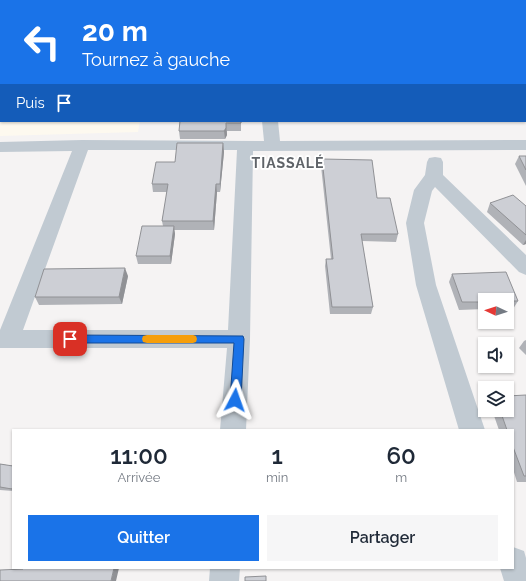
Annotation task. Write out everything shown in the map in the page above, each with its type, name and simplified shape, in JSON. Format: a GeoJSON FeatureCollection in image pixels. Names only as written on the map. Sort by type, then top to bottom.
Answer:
{"type":"FeatureCollection","features":[{"type":"Feature","properties":{"kind":"street"},"geometry":{"type":"LineString","coordinates":[[270,122],[272,145]]}},
{"type":"Feature","properties":{"kind":"street"},"geometry":{"type":"LineString","coordinates":[[82,145],[4,339],[239,339]]}},
{"type":"Feature","properties":{"kind":"street"},"geometry":{"type":"LineString","coordinates":[[0,147],[82,145],[436,147],[526,145]]}},
{"type":"Feature","properties":{"kind":"street"},"geometry":{"type":"LineString","coordinates":[[234,429],[239,339],[240,236],[245,145]]}},
{"type":"Feature","properties":{"kind":"street"},"geometry":{"type":"LineString","coordinates":[[436,147],[434,176],[423,190],[415,223],[426,285],[472,429]]}},
{"type":"Feature","properties":{"kind":"street"},"geometry":{"type":"LineString","coordinates":[[434,176],[526,267]]}},
{"type":"Feature","properties":{"kind":"street"},"geometry":{"type":"LineString","coordinates":[[514,565],[519,581]]}},
{"type":"Feature","properties":{"kind":"street"},"geometry":{"type":"LineString","coordinates":[[224,581],[225,569]]}},
{"type":"Feature","properties":{"kind":"shaded area"},"geometry":{"type":"Polygon","coordinates":[[[0,122],[140,122],[138,132],[0,136],[0,122]]]}},
{"type":"Feature","properties":{"kind":"building"},"geometry":{"type":"Polygon","coordinates":[[[180,122],[241,122],[226,123],[226,128],[224,131],[179,131],[180,122]]]}},
{"type":"Feature","properties":{"kind":"building"},"geometry":{"type":"Polygon","coordinates":[[[177,143],[223,143],[220,184],[216,184],[213,221],[162,221],[168,184],[152,184],[156,162],[175,162],[177,143]]]}},
{"type":"Feature","properties":{"kind":"building"},"geometry":{"type":"Polygon","coordinates":[[[519,156],[526,156],[526,170],[519,156]]]}},
{"type":"Feature","properties":{"kind":"building"},"geometry":{"type":"Polygon","coordinates":[[[322,159],[372,160],[377,198],[390,198],[398,234],[361,234],[373,307],[332,307],[326,259],[333,259],[322,159]]]}},
{"type":"Feature","properties":{"kind":"building"},"geometry":{"type":"Polygon","coordinates":[[[513,195],[526,206],[526,235],[490,203],[513,195]]]}},
{"type":"Feature","properties":{"kind":"building"},"geometry":{"type":"Polygon","coordinates":[[[142,226],[174,226],[170,256],[136,256],[142,226]]]}},
{"type":"Feature","properties":{"kind":"building"},"geometry":{"type":"Polygon","coordinates":[[[125,268],[119,297],[35,297],[44,269],[125,268]]]}},
{"type":"Feature","properties":{"kind":"building"},"geometry":{"type":"Polygon","coordinates":[[[506,272],[518,301],[514,301],[514,293],[478,293],[478,302],[462,302],[452,274],[506,272]]]}},
{"type":"Feature","properties":{"kind":"building"},"geometry":{"type":"Polygon","coordinates":[[[526,395],[526,476],[524,476],[514,450],[514,429],[507,429],[502,417],[514,417],[514,396],[526,395]]]}},
{"type":"Feature","properties":{"kind":"building"},"geometry":{"type":"Polygon","coordinates":[[[0,464],[12,466],[12,489],[0,487],[0,464]]]}},
{"type":"Feature","properties":{"kind":"building"},"geometry":{"type":"Polygon","coordinates":[[[114,569],[111,581],[0,581],[0,570],[114,569]]]}},
{"type":"Feature","properties":{"kind":"building"},"geometry":{"type":"Polygon","coordinates":[[[266,576],[266,581],[245,581],[245,577],[266,576]]]}},
{"type":"Feature","properties":{"kind":"slow traffic"},"geometry":{"type":"LineString","coordinates":[[147,339],[193,339]]}},
{"type":"Feature","properties":{"kind":"district","name":"TIASSALÉ"},"geometry":{"type":"Point","coordinates":[288,163]}},
{"type":"Feature","properties":{"kind":"route"},"geometry":{"type":"LineString","coordinates":[[70,339],[239,339],[235,400]]}}]}
